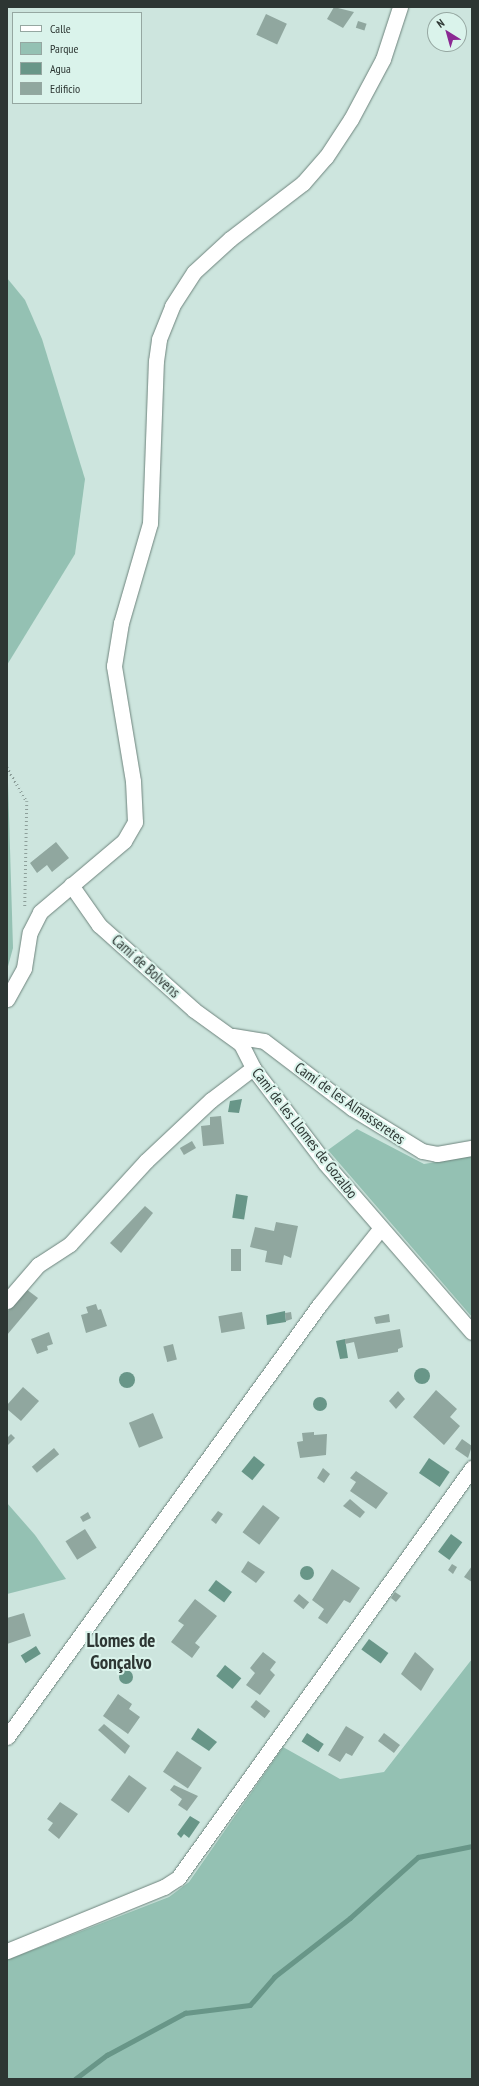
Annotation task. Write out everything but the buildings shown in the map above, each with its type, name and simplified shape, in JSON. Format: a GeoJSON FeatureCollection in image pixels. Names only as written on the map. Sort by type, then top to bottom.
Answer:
{"type":"FeatureCollection","features":[{"type":"Feature","properties":{"kind":"street"},"geometry":{"type":"LineString","coordinates":[[7,999],[24,968],[34,923],[47,904],[124,841],[135,822],[133,781],[114,666],[121,624],[150,523],[159,339],[172,306],[194,272],[230,238],[303,184],[326,157],[352,119],[382,59],[400,7]]}},
{"type":"Feature","properties":{"kind":"street","name":"Camí de Bolvens"},"geometry":{"type":"LineString","coordinates":[[71,885],[98,925],[194,1010],[233,1036]]}},
{"type":"Feature","properties":{"kind":"street","name":"Camí de les Llomes de Gozalbo"},"geometry":{"type":"LineString","coordinates":[[233,1036],[253,1068],[380,1229],[472,1332]]}},
{"type":"Feature","properties":{"kind":"street","name":"Camí de les Almasseretes"},"geometry":{"type":"LineString","coordinates":[[233,1036],[264,1041],[352,1108],[417,1149],[437,1154],[472,1148]]}},
{"type":"Feature","properties":{"kind":"street"},"geometry":{"type":"LineString","coordinates":[[7,1301],[38,1265],[70,1244],[146,1161],[211,1100],[253,1068]]}},
{"type":"Feature","properties":{"kind":"street"},"geometry":{"type":"LineString","coordinates":[[7,1737],[320,1304],[380,1229]]}},
{"type":"Feature","properties":{"kind":"street"},"geometry":{"type":"LineString","coordinates":[[7,1951],[164,1887],[178,1878],[472,1468]]}},
{"type":"Feature","properties":{"kind":"path"},"geometry":{"type":"LineString","coordinates":[[7,767],[27,800],[25,912]]}},
{"type":"Feature","properties":{"kind":"green space"},"geometry":{"type":"Polygon","coordinates":[[[7,278],[25,300],[42,339],[85,479],[75,554],[7,665],[7,278]]]}},
{"type":"Feature","properties":{"kind":"green space"},"geometry":{"type":"Polygon","coordinates":[[[7,749],[13,948],[7,970],[7,749]]]}},
{"type":"Feature","properties":{"kind":"green space"},"geometry":{"type":"Polygon","coordinates":[[[357,1129],[424,1164],[472,1156],[472,1317],[328,1150],[357,1129]]]}},
{"type":"Feature","properties":{"kind":"green space"},"geometry":{"type":"Polygon","coordinates":[[[7,1503],[35,1535],[66,1579],[7,1594],[7,1503]]]}},
{"type":"Feature","properties":{"kind":"green space"},"geometry":{"type":"Polygon","coordinates":[[[472,1659],[472,2079],[7,2079],[7,1960],[169,1897],[189,1882],[283,1747],[340,1779],[384,1772],[472,1659]]]}},
{"type":"Feature","properties":{"kind":"water"},"geometry":{"type":"Polygon","coordinates":[[[242,1099],[239,1113],[228,1112],[230,1101],[242,1099]]]}},
{"type":"Feature","properties":{"kind":"water"},"geometry":{"type":"Polygon","coordinates":[[[236,1194],[248,1196],[244,1220],[232,1218],[236,1194]]]}},
{"type":"Feature","properties":{"kind":"water"},"geometry":{"type":"Polygon","coordinates":[[[285,1311],[286,1322],[267,1325],[266,1315],[285,1311]]]}},
{"type":"Feature","properties":{"kind":"water"},"geometry":{"type":"Polygon","coordinates":[[[345,1339],[348,1358],[340,1359],[336,1341],[345,1339]]]}},
{"type":"Feature","properties":{"kind":"water"},"geometry":{"type":"Polygon","coordinates":[[[419,1368],[425,1368],[430,1373],[428,1382],[425,1384],[419,1384],[414,1379],[414,1373],[419,1368]]]}},
{"type":"Feature","properties":{"kind":"water"},"geometry":{"type":"Polygon","coordinates":[[[127,1372],[133,1374],[135,1380],[133,1386],[127,1388],[121,1386],[119,1380],[121,1374],[127,1372]]]}},
{"type":"Feature","properties":{"kind":"water"},"geometry":{"type":"Polygon","coordinates":[[[317,1397],[323,1397],[327,1401],[327,1407],[323,1411],[317,1411],[313,1407],[313,1401],[317,1397]]]}},
{"type":"Feature","properties":{"kind":"water"},"geometry":{"type":"Polygon","coordinates":[[[254,1456],[265,1465],[252,1480],[241,1472],[254,1456]]]}},
{"type":"Feature","properties":{"kind":"water"},"geometry":{"type":"Polygon","coordinates":[[[429,1458],[450,1472],[440,1487],[419,1473],[429,1458]]]}},
{"type":"Feature","properties":{"kind":"water"},"geometry":{"type":"Polygon","coordinates":[[[451,1534],[462,1542],[449,1560],[438,1552],[451,1534]]]}},
{"type":"Feature","properties":{"kind":"water"},"geometry":{"type":"Polygon","coordinates":[[[307,1566],[312,1568],[314,1573],[312,1578],[307,1580],[302,1578],[300,1573],[302,1568],[307,1566]]]}},
{"type":"Feature","properties":{"kind":"water"},"geometry":{"type":"Polygon","coordinates":[[[216,1580],[232,1592],[224,1602],[208,1590],[216,1580]]]}},
{"type":"Feature","properties":{"kind":"water"},"geometry":{"type":"Polygon","coordinates":[[[369,1639],[388,1653],[381,1664],[361,1650],[369,1639]]]}},
{"type":"Feature","properties":{"kind":"water"},"geometry":{"type":"Polygon","coordinates":[[[36,1646],[41,1654],[26,1663],[21,1656],[36,1646]]]}},
{"type":"Feature","properties":{"kind":"water"},"geometry":{"type":"Polygon","coordinates":[[[225,1665],[241,1678],[233,1689],[216,1676],[225,1665]]]}},
{"type":"Feature","properties":{"kind":"water"},"geometry":{"type":"Polygon","coordinates":[[[123,1670],[129,1670],[133,1674],[133,1680],[129,1684],[123,1684],[119,1680],[119,1674],[123,1670]]]}},
{"type":"Feature","properties":{"kind":"water"},"geometry":{"type":"Polygon","coordinates":[[[198,1728],[217,1742],[209,1751],[191,1739],[198,1728]]]}},
{"type":"Feature","properties":{"kind":"water"},"geometry":{"type":"Polygon","coordinates":[[[307,1733],[324,1744],[318,1752],[302,1741],[307,1733]]]}},
{"type":"Feature","properties":{"kind":"water"},"geometry":{"type":"Polygon","coordinates":[[[190,1816],[200,1822],[189,1838],[184,1834],[181,1838],[177,1834],[190,1816]]]}},
{"type":"Feature","properties":{"kind":"waterway"},"geometry":{"type":"LineString","coordinates":[[75,2079],[107,2055],[185,2013],[250,2005],[274,1977],[350,1918],[418,1857],[472,1846]]}},
{"type":"Feature","properties":{"kind":"district","name":"Llomes de Gonçalvo"},"geometry":{"type":"Point","coordinates":[121,1652]}}]}
